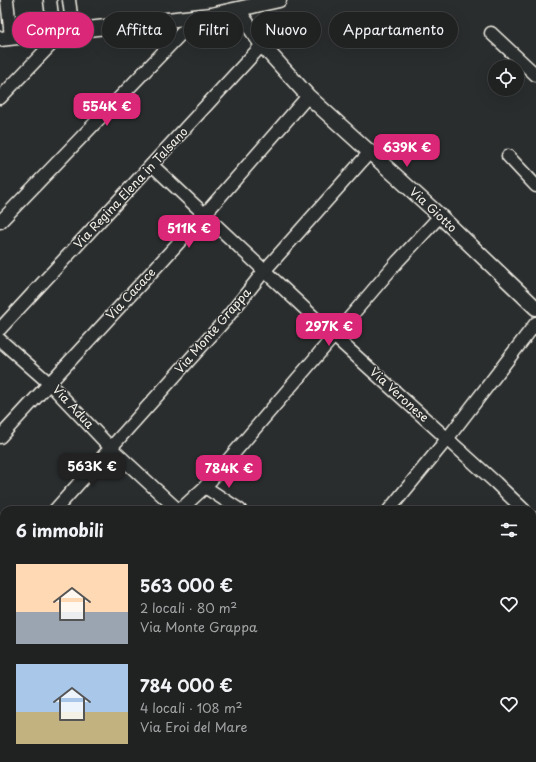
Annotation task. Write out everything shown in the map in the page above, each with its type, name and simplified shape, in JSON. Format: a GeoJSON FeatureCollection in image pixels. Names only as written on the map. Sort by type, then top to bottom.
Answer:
{"type":"FeatureCollection","features":[{"type":"Feature","properties":{"kind":"street"},"geometry":{"type":"LineString","coordinates":[[5,38],[7,0]]}},
{"type":"Feature","properties":{"kind":"street"},"geometry":{"type":"LineString","coordinates":[[50,0],[55,12]]}},
{"type":"Feature","properties":{"kind":"street"},"geometry":{"type":"LineString","coordinates":[[67,12],[69,0]]}},
{"type":"Feature","properties":{"kind":"street"},"geometry":{"type":"LineString","coordinates":[[212,12],[237,5],[279,0]]}},
{"type":"Feature","properties":{"kind":"street","name":"Via Giotto"},"geometry":{"type":"LineString","coordinates":[[237,5],[251,27]]}},
{"type":"Feature","properties":{"kind":"street"},"geometry":{"type":"LineString","coordinates":[[94,28],[184,18]]}},
{"type":"Feature","properties":{"kind":"street"},"geometry":{"type":"LineString","coordinates":[[0,222],[184,31]]}},
{"type":"Feature","properties":{"kind":"street"},"geometry":{"type":"LineString","coordinates":[[491,33],[536,75]]}},
{"type":"Feature","properties":{"kind":"street"},"geometry":{"type":"LineString","coordinates":[[0,98],[48,48]]}},
{"type":"Feature","properties":{"kind":"street","name":"Via Regina Elena in Talsano"},"geometry":{"type":"LineString","coordinates":[[0,329],[259,48]]}},
{"type":"Feature","properties":{"kind":"street","name":"Via Giotto"},"geometry":{"type":"LineString","coordinates":[[265,48],[308,96],[440,216],[536,308]]}},
{"type":"Feature","properties":{"kind":"street","name":"Via Cacace"},"geometry":{"type":"LineString","coordinates":[[0,437],[205,214],[308,96]]}},
{"type":"Feature","properties":{"kind":"street","name":"Via Monte Grappa"},"geometry":{"type":"LineString","coordinates":[[59,506],[226,319],[265,270],[370,152]]}},
{"type":"Feature","properties":{"kind":"street"},"geometry":{"type":"LineString","coordinates":[[508,156],[536,186]]}},
{"type":"Feature","properties":{"kind":"street","name":"Via Veronese"},"geometry":{"type":"LineString","coordinates":[[152,165],[334,336],[520,506]]}},
{"type":"Feature","properties":{"kind":"street"},"geometry":{"type":"LineString","coordinates":[[184,506],[205,487],[398,261],[440,216]]}},
{"type":"Feature","properties":{"kind":"street"},"geometry":{"type":"LineString","coordinates":[[392,506],[447,440],[536,323]]}},
{"type":"Feature","properties":{"kind":"street","name":"Via Adua"},"geometry":{"type":"LineString","coordinates":[[0,340],[49,382],[111,448],[175,506]]}},
{"type":"Feature","properties":{"kind":"street"},"geometry":{"type":"LineString","coordinates":[[205,487],[234,506]]}}]}
